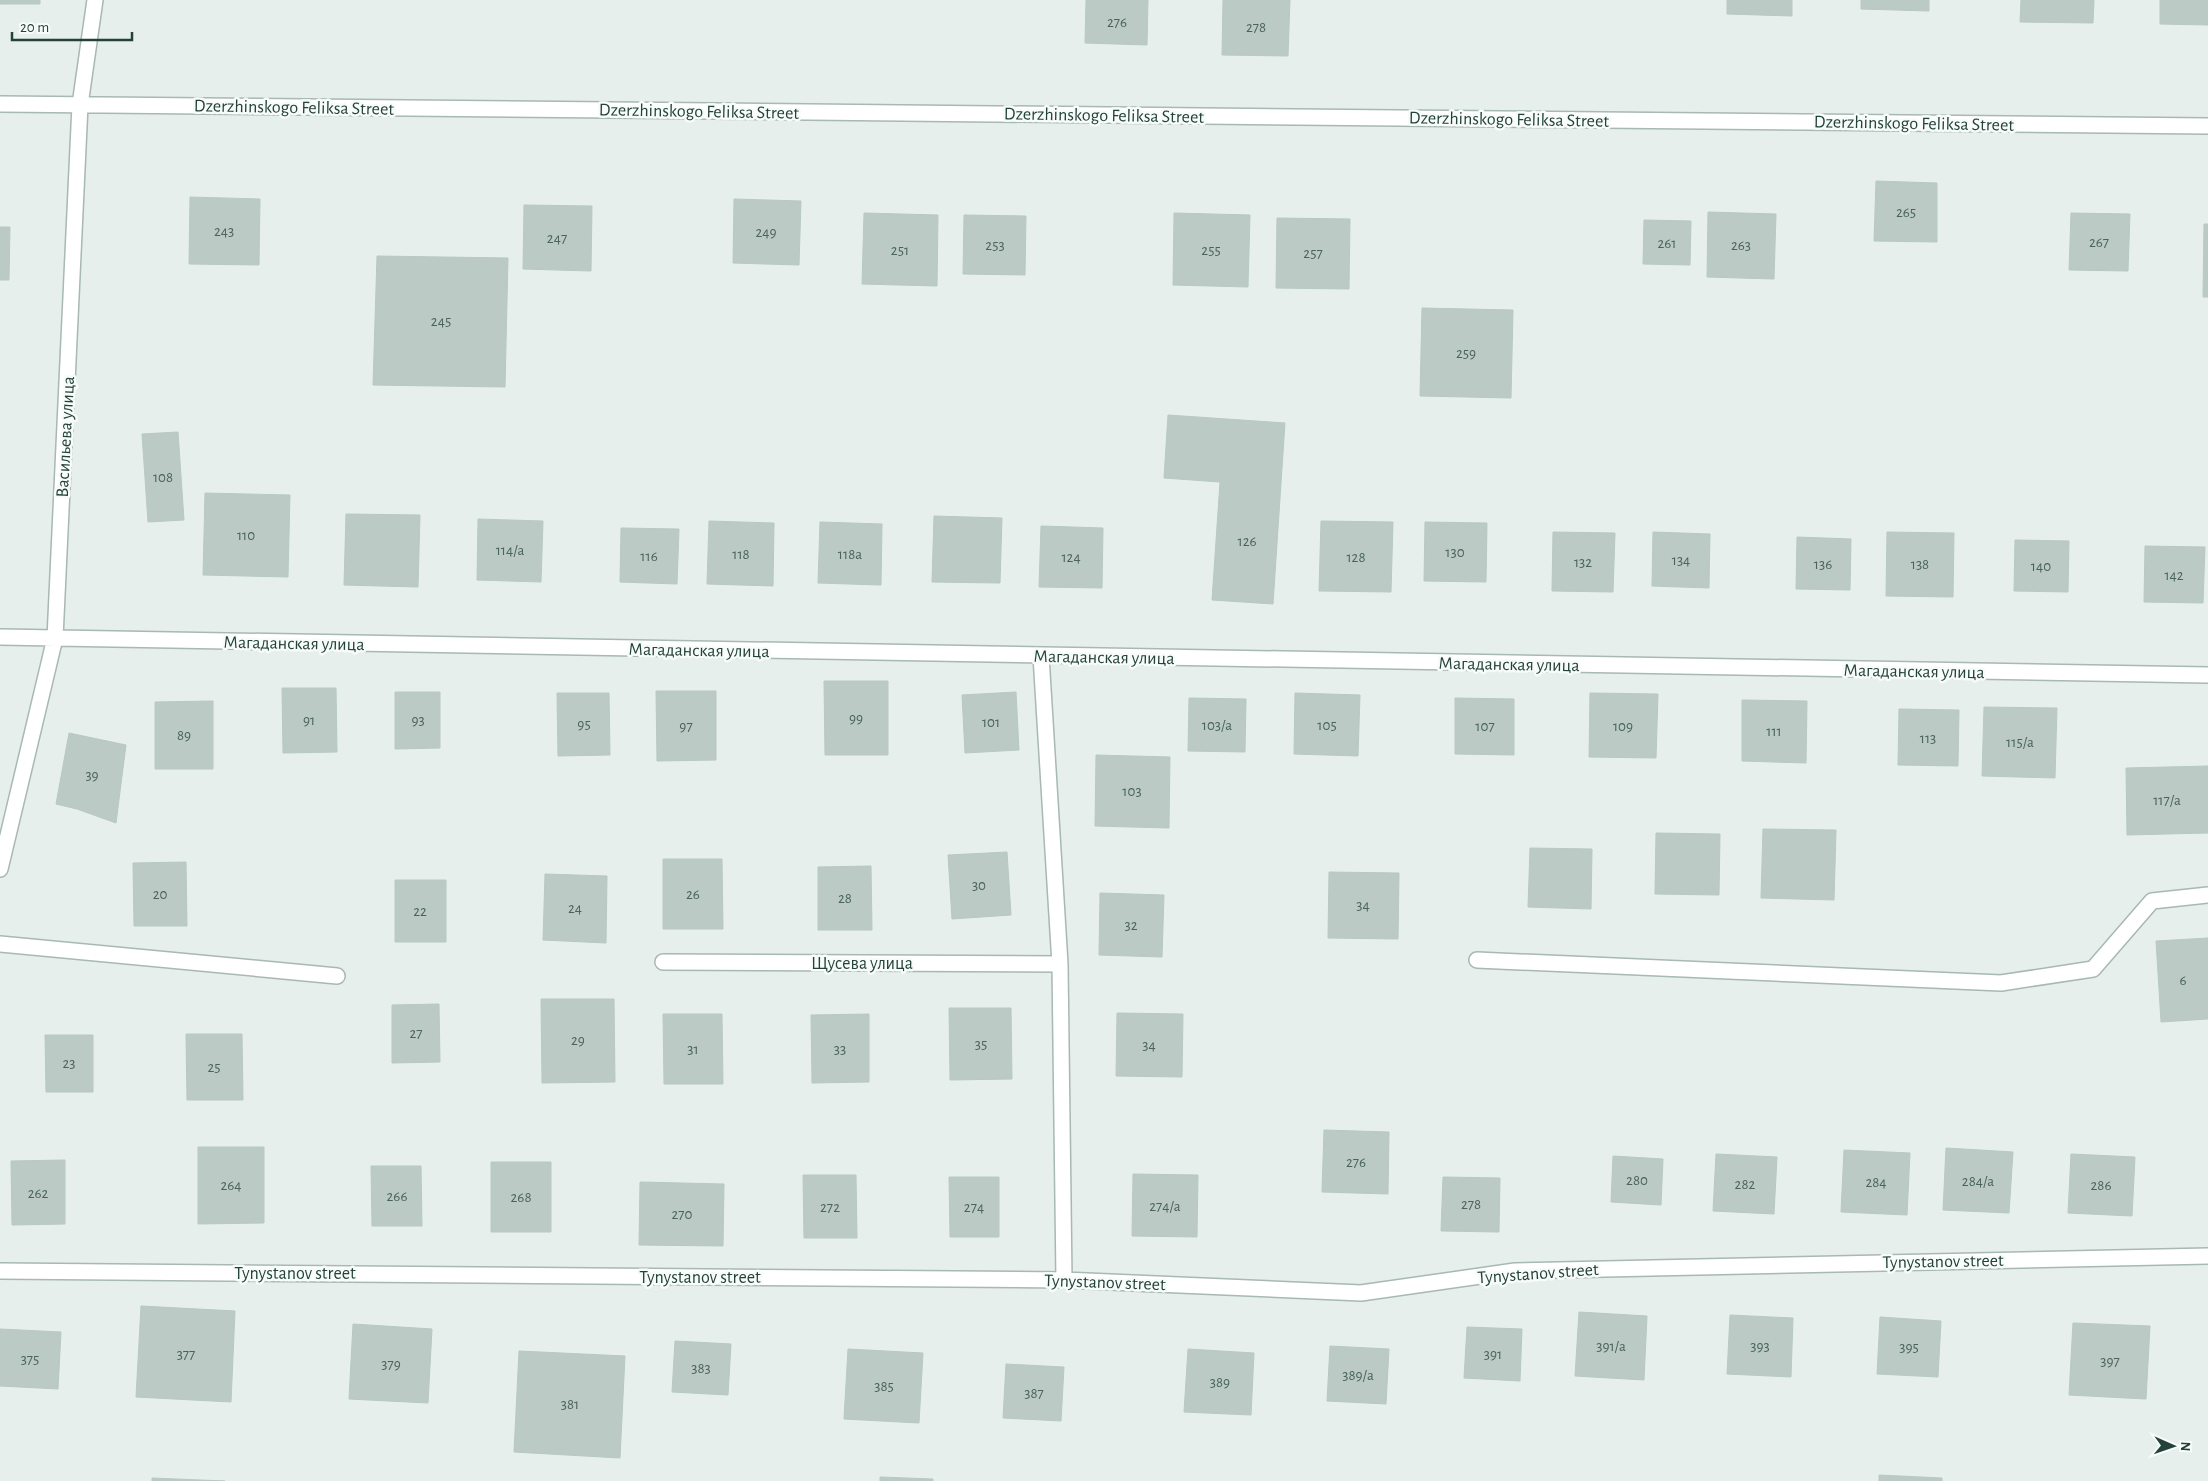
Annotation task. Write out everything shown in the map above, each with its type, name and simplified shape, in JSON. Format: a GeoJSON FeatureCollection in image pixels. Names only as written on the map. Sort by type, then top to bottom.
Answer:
{"type":"FeatureCollection","features":[{"type":"Feature","properties":{"kind":"street","name":"Васильева улица"},"geometry":{"type":"LineString","coordinates":[[0,869],[55,638],[80,105],[94,0]]}},
{"type":"Feature","properties":{"kind":"street","name":"Dzerzhinskogo Feliksa Street"},"geometry":{"type":"LineString","coordinates":[[0,104],[2208,126]]}},
{"type":"Feature","properties":{"kind":"street","name":"Магаданская улица"},"geometry":{"type":"LineString","coordinates":[[0,637],[2208,676]]}},
{"type":"Feature","properties":{"kind":"street"},"geometry":{"type":"LineString","coordinates":[[1041,656],[1060,964],[1064,1280]]}},
{"type":"Feature","properties":{"kind":"street"},"geometry":{"type":"LineString","coordinates":[[1477,960],[2001,984],[2093,969],[2152,901],[2208,895]]}},
{"type":"Feature","properties":{"kind":"street"},"geometry":{"type":"LineString","coordinates":[[0,944],[337,976]]}},
{"type":"Feature","properties":{"kind":"street","name":"Щусева улица"},"geometry":{"type":"LineString","coordinates":[[663,962],[1060,964]]}},
{"type":"Feature","properties":{"kind":"street","name":"Tynystanov street"},"geometry":{"type":"LineString","coordinates":[[0,1271],[1064,1280],[1362,1292],[1515,1270],[2208,1256]]}},
{"type":"Feature","properties":{"kind":"building"},"geometry":{"type":"Polygon","coordinates":[[[0,0],[40,0],[40,4],[0,4],[0,0]]]}},
{"type":"Feature","properties":{"kind":"building"},"geometry":{"type":"Polygon","coordinates":[[[1086,0],[1148,0],[1147,45],[1085,43],[1086,0]]]}},
{"type":"Feature","properties":{"kind":"building"},"geometry":{"type":"Polygon","coordinates":[[[1223,0],[1290,0],[1288,56],[1222,55],[1223,0]]]}},
{"type":"Feature","properties":{"kind":"building"},"geometry":{"type":"Polygon","coordinates":[[[1727,0],[1792,0],[1792,16],[1727,14],[1727,0]]]}},
{"type":"Feature","properties":{"kind":"building"},"geometry":{"type":"Polygon","coordinates":[[[1861,0],[1929,0],[1929,11],[1861,9],[1861,0]]]}},
{"type":"Feature","properties":{"kind":"building"},"geometry":{"type":"Polygon","coordinates":[[[2021,0],[2094,0],[2093,23],[2020,22],[2021,0]]]}},
{"type":"Feature","properties":{"kind":"building"},"geometry":{"type":"Polygon","coordinates":[[[2160,0],[2208,0],[2208,25],[2160,24],[2160,0]]]}},
{"type":"Feature","properties":{"kind":"building"},"geometry":{"type":"Polygon","coordinates":[[[1876,181],[1937,183],[1937,242],[1874,241],[1876,181]]]}},
{"type":"Feature","properties":{"kind":"building"},"geometry":{"type":"Polygon","coordinates":[[[190,197],[260,199],[259,265],[189,264],[190,197]]]}},
{"type":"Feature","properties":{"kind":"building"},"geometry":{"type":"Polygon","coordinates":[[[734,199],[801,201],[799,265],[733,263],[734,199]]]}},
{"type":"Feature","properties":{"kind":"building"},"geometry":{"type":"Polygon","coordinates":[[[524,205],[592,206],[591,271],[523,269],[524,205]]]}},
{"type":"Feature","properties":{"kind":"building"},"geometry":{"type":"Polygon","coordinates":[[[1708,212],[1776,214],[1774,279],[1707,277],[1708,212]]]}},
{"type":"Feature","properties":{"kind":"building"},"geometry":{"type":"Polygon","coordinates":[[[864,213],[938,215],[937,286],[862,284],[864,213]]]}},
{"type":"Feature","properties":{"kind":"building"},"geometry":{"type":"Polygon","coordinates":[[[1174,213],[1250,215],[1248,287],[1173,285],[1174,213]]]}},
{"type":"Feature","properties":{"kind":"building"},"geometry":{"type":"Polygon","coordinates":[[[2071,213],[2130,214],[2128,271],[2069,270],[2071,213]]]}},
{"type":"Feature","properties":{"kind":"building"},"geometry":{"type":"Polygon","coordinates":[[[964,215],[1026,216],[1025,275],[963,274],[964,215]]]}},
{"type":"Feature","properties":{"kind":"building"},"geometry":{"type":"Polygon","coordinates":[[[1277,218],[1350,219],[1349,289],[1276,288],[1277,218]]]}},
{"type":"Feature","properties":{"kind":"building"},"geometry":{"type":"Polygon","coordinates":[[[1644,220],[1691,221],[1690,265],[1643,264],[1644,220]]]}},
{"type":"Feature","properties":{"kind":"building"},"geometry":{"type":"Polygon","coordinates":[[[2204,224],[2208,224],[2208,297],[2203,297],[2204,224]]]}},
{"type":"Feature","properties":{"kind":"building"},"geometry":{"type":"Polygon","coordinates":[[[0,227],[10,227],[9,280],[0,280],[0,227]]]}},
{"type":"Feature","properties":{"kind":"building"},"geometry":{"type":"Polygon","coordinates":[[[377,256],[508,258],[505,387],[373,385],[377,256]]]}},
{"type":"Feature","properties":{"kind":"building"},"geometry":{"type":"Polygon","coordinates":[[[1422,308],[1513,310],[1511,398],[1420,396],[1422,308]]]}},
{"type":"Feature","properties":{"kind":"building"},"geometry":{"type":"Polygon","coordinates":[[[1168,415],[1285,423],[1273,604],[1212,600],[1220,482],[1164,478],[1168,415]]]}},
{"type":"Feature","properties":{"kind":"building"},"geometry":{"type":"Polygon","coordinates":[[[178,432],[184,520],[148,522],[142,434],[178,432]]]}},
{"type":"Feature","properties":{"kind":"building"},"geometry":{"type":"Polygon","coordinates":[[[205,493],[290,495],[288,577],[203,575],[205,493]]]}},
{"type":"Feature","properties":{"kind":"building"},"geometry":{"type":"Polygon","coordinates":[[[346,514],[420,515],[418,587],[344,585],[346,514]]]}},
{"type":"Feature","properties":{"kind":"building"},"geometry":{"type":"Polygon","coordinates":[[[934,516],[1002,518],[1000,583],[932,582],[934,516]]]}},
{"type":"Feature","properties":{"kind":"building"},"geometry":{"type":"Polygon","coordinates":[[[478,519],[543,521],[541,582],[477,580],[478,519]]]}},
{"type":"Feature","properties":{"kind":"building"},"geometry":{"type":"Polygon","coordinates":[[[709,521],[774,523],[773,586],[707,584],[709,521]]]}},
{"type":"Feature","properties":{"kind":"building"},"geometry":{"type":"Polygon","coordinates":[[[1321,521],[1393,522],[1391,592],[1319,591],[1321,521]]]}},
{"type":"Feature","properties":{"kind":"building"},"geometry":{"type":"Polygon","coordinates":[[[820,522],[882,524],[881,585],[818,583],[820,522]]]}},
{"type":"Feature","properties":{"kind":"building"},"geometry":{"type":"Polygon","coordinates":[[[1425,522],[1487,523],[1486,582],[1424,581],[1425,522]]]}},
{"type":"Feature","properties":{"kind":"building"},"geometry":{"type":"Polygon","coordinates":[[[1041,526],[1103,528],[1102,588],[1039,587],[1041,526]]]}},
{"type":"Feature","properties":{"kind":"building"},"geometry":{"type":"Polygon","coordinates":[[[621,528],[679,529],[677,584],[620,582],[621,528]]]}},
{"type":"Feature","properties":{"kind":"building"},"geometry":{"type":"Polygon","coordinates":[[[1553,532],[1615,533],[1613,592],[1552,591],[1553,532]]]}},
{"type":"Feature","properties":{"kind":"building"},"geometry":{"type":"Polygon","coordinates":[[[1653,532],[1710,534],[1709,588],[1652,586],[1653,532]]]}},
{"type":"Feature","properties":{"kind":"building"},"geometry":{"type":"Polygon","coordinates":[[[1887,532],[1954,533],[1953,597],[1886,596],[1887,532]]]}},
{"type":"Feature","properties":{"kind":"building"},"geometry":{"type":"Polygon","coordinates":[[[1797,537],[1851,539],[1850,590],[1796,589],[1797,537]]]}},
{"type":"Feature","properties":{"kind":"building"},"geometry":{"type":"Polygon","coordinates":[[[2015,540],[2069,541],[2068,592],[2014,591],[2015,540]]]}},
{"type":"Feature","properties":{"kind":"building"},"geometry":{"type":"Polygon","coordinates":[[[2145,546],[2205,547],[2203,603],[2144,602],[2145,546]]]}},
{"type":"Feature","properties":{"kind":"building"},"geometry":{"type":"Polygon","coordinates":[[[824,681],[888,681],[888,755],[825,755],[824,681]]]}},
{"type":"Feature","properties":{"kind":"building"},"geometry":{"type":"Polygon","coordinates":[[[282,688],[336,688],[337,752],[283,753],[282,688]]]}},
{"type":"Feature","properties":{"kind":"building"},"geometry":{"type":"Polygon","coordinates":[[[656,691],[716,691],[716,760],[657,761],[656,691]]]}},
{"type":"Feature","properties":{"kind":"building"},"geometry":{"type":"Polygon","coordinates":[[[395,692],[440,692],[440,748],[395,749],[395,692]]]}},
{"type":"Feature","properties":{"kind":"building"},"geometry":{"type":"Polygon","coordinates":[[[1016,692],[1019,750],[965,753],[962,695],[1016,692]]]}},
{"type":"Feature","properties":{"kind":"building"},"geometry":{"type":"Polygon","coordinates":[[[557,693],[609,693],[610,755],[558,756],[557,693]]]}},
{"type":"Feature","properties":{"kind":"building"},"geometry":{"type":"Polygon","coordinates":[[[1295,693],[1360,695],[1358,756],[1294,754],[1295,693]]]}},
{"type":"Feature","properties":{"kind":"building"},"geometry":{"type":"Polygon","coordinates":[[[1590,693],[1658,694],[1656,758],[1589,757],[1590,693]]]}},
{"type":"Feature","properties":{"kind":"building"},"geometry":{"type":"Polygon","coordinates":[[[1189,698],[1246,699],[1245,752],[1188,751],[1189,698]]]}},
{"type":"Feature","properties":{"kind":"building"},"geometry":{"type":"Polygon","coordinates":[[[1455,698],[1514,699],[1514,755],[1455,754],[1455,698]]]}},
{"type":"Feature","properties":{"kind":"building"},"geometry":{"type":"Polygon","coordinates":[[[1742,700],[1807,701],[1806,763],[1742,761],[1742,700]]]}},
{"type":"Feature","properties":{"kind":"building"},"geometry":{"type":"Polygon","coordinates":[[[213,701],[213,769],[155,769],[155,702],[213,701]]]}},
{"type":"Feature","properties":{"kind":"building"},"geometry":{"type":"Polygon","coordinates":[[[1984,707],[2057,708],[2055,778],[1982,776],[1984,707]]]}},
{"type":"Feature","properties":{"kind":"building"},"geometry":{"type":"Polygon","coordinates":[[[1899,709],[1959,710],[1958,766],[1898,765],[1899,709]]]}},
{"type":"Feature","properties":{"kind":"building"},"geometry":{"type":"Polygon","coordinates":[[[69,733],[126,745],[116,823],[77,809],[56,804],[69,733]]]}},
{"type":"Feature","properties":{"kind":"building"},"geometry":{"type":"Polygon","coordinates":[[[1096,755],[1170,757],[1169,828],[1095,826],[1096,755]]]}},
{"type":"Feature","properties":{"kind":"building"},"geometry":{"type":"Polygon","coordinates":[[[2208,766],[2208,833],[2127,835],[2126,768],[2208,766]]]}},
{"type":"Feature","properties":{"kind":"building"},"geometry":{"type":"Polygon","coordinates":[[[1763,829],[1836,830],[1834,900],[1761,898],[1763,829]]]}},
{"type":"Feature","properties":{"kind":"building"},"geometry":{"type":"Polygon","coordinates":[[[1656,833],[1720,834],[1719,895],[1655,894],[1656,833]]]}},
{"type":"Feature","properties":{"kind":"building"},"geometry":{"type":"Polygon","coordinates":[[[1530,848],[1592,849],[1591,909],[1528,907],[1530,848]]]}},
{"type":"Feature","properties":{"kind":"building"},"geometry":{"type":"Polygon","coordinates":[[[1007,852],[1011,915],[952,919],[948,855],[1007,852]]]}},
{"type":"Feature","properties":{"kind":"building"},"geometry":{"type":"Polygon","coordinates":[[[663,859],[722,859],[723,929],[663,929],[663,859]]]}},
{"type":"Feature","properties":{"kind":"building"},"geometry":{"type":"Polygon","coordinates":[[[186,862],[187,926],[134,926],[133,863],[186,862]]]}},
{"type":"Feature","properties":{"kind":"building"},"geometry":{"type":"Polygon","coordinates":[[[871,866],[872,930],[818,930],[818,867],[871,866]]]}},
{"type":"Feature","properties":{"kind":"building"},"geometry":{"type":"Polygon","coordinates":[[[1329,872],[1399,873],[1398,939],[1328,938],[1329,872]]]}},
{"type":"Feature","properties":{"kind":"building"},"geometry":{"type":"Polygon","coordinates":[[[545,874],[607,876],[606,943],[543,940],[545,874]]]}},
{"type":"Feature","properties":{"kind":"building"},"geometry":{"type":"Polygon","coordinates":[[[395,880],[446,880],[446,942],[395,942],[395,880]]]}},
{"type":"Feature","properties":{"kind":"building"},"geometry":{"type":"Polygon","coordinates":[[[1100,893],[1164,895],[1162,957],[1099,955],[1100,893]]]}},
{"type":"Feature","properties":{"kind":"building"},"geometry":{"type":"Polygon","coordinates":[[[2208,938],[2208,1019],[2161,1022],[2156,941],[2208,938]]]}},
{"type":"Feature","properties":{"kind":"building"},"geometry":{"type":"Polygon","coordinates":[[[541,999],[614,999],[615,1082],[542,1083],[541,999]]]}},
{"type":"Feature","properties":{"kind":"building"},"geometry":{"type":"Polygon","coordinates":[[[439,1004],[440,1062],[392,1063],[392,1005],[439,1004]]]}},
{"type":"Feature","properties":{"kind":"building"},"geometry":{"type":"Polygon","coordinates":[[[949,1008],[1011,1008],[1012,1079],[950,1080],[949,1008]]]}},
{"type":"Feature","properties":{"kind":"building"},"geometry":{"type":"Polygon","coordinates":[[[1117,1013],[1183,1014],[1182,1077],[1116,1076],[1117,1013]]]}},
{"type":"Feature","properties":{"kind":"building"},"geometry":{"type":"Polygon","coordinates":[[[663,1014],[722,1014],[723,1084],[664,1084],[663,1014]]]}},
{"type":"Feature","properties":{"kind":"building"},"geometry":{"type":"Polygon","coordinates":[[[869,1014],[869,1082],[812,1083],[811,1015],[869,1014]]]}},
{"type":"Feature","properties":{"kind":"building"},"geometry":{"type":"Polygon","coordinates":[[[186,1034],[242,1034],[243,1100],[187,1100],[186,1034]]]}},
{"type":"Feature","properties":{"kind":"building"},"geometry":{"type":"Polygon","coordinates":[[[45,1035],[93,1035],[93,1092],[46,1092],[45,1035]]]}},
{"type":"Feature","properties":{"kind":"building"},"geometry":{"type":"Polygon","coordinates":[[[1324,1130],[1389,1132],[1388,1194],[1322,1192],[1324,1130]]]}},
{"type":"Feature","properties":{"kind":"building"},"geometry":{"type":"Polygon","coordinates":[[[198,1147],[264,1147],[264,1223],[198,1224],[198,1147]]]}},
{"type":"Feature","properties":{"kind":"building"},"geometry":{"type":"Polygon","coordinates":[[[1946,1148],[2013,1152],[2009,1213],[1943,1210],[1946,1148]]]}},
{"type":"Feature","properties":{"kind":"building"},"geometry":{"type":"Polygon","coordinates":[[[1844,1150],[1910,1153],[1907,1215],[1841,1212],[1844,1150]]]}},
{"type":"Feature","properties":{"kind":"building"},"geometry":{"type":"Polygon","coordinates":[[[1716,1154],[1777,1157],[1774,1214],[1713,1211],[1716,1154]]]}},
{"type":"Feature","properties":{"kind":"building"},"geometry":{"type":"Polygon","coordinates":[[[2071,1154],[2135,1157],[2132,1216],[2068,1213],[2071,1154]]]}},
{"type":"Feature","properties":{"kind":"building"},"geometry":{"type":"Polygon","coordinates":[[[1613,1156],[1663,1159],[1661,1205],[1611,1202],[1613,1156]]]}},
{"type":"Feature","properties":{"kind":"building"},"geometry":{"type":"Polygon","coordinates":[[[65,1160],[65,1224],[12,1225],[11,1161],[65,1160]]]}},
{"type":"Feature","properties":{"kind":"building"},"geometry":{"type":"Polygon","coordinates":[[[491,1162],[551,1162],[551,1232],[491,1232],[491,1162]]]}},
{"type":"Feature","properties":{"kind":"building"},"geometry":{"type":"Polygon","coordinates":[[[371,1166],[421,1166],[422,1226],[372,1226],[371,1166]]]}},
{"type":"Feature","properties":{"kind":"building"},"geometry":{"type":"Polygon","coordinates":[[[1133,1174],[1198,1175],[1197,1237],[1132,1236],[1133,1174]]]}},
{"type":"Feature","properties":{"kind":"building"},"geometry":{"type":"Polygon","coordinates":[[[803,1175],[856,1175],[857,1238],[804,1238],[803,1175]]]}},
{"type":"Feature","properties":{"kind":"building"},"geometry":{"type":"Polygon","coordinates":[[[949,1177],[999,1177],[999,1237],[950,1237],[949,1177]]]}},
{"type":"Feature","properties":{"kind":"building"},"geometry":{"type":"Polygon","coordinates":[[[1443,1177],[1500,1178],[1499,1232],[1441,1231],[1443,1177]]]}},
{"type":"Feature","properties":{"kind":"building"},"geometry":{"type":"Polygon","coordinates":[[[640,1182],[724,1184],[723,1246],[639,1245],[640,1182]]]}},
{"type":"Feature","properties":{"kind":"building"},"geometry":{"type":"Polygon","coordinates":[[[141,1306],[235,1311],[231,1402],[136,1397],[141,1306]]]}},
{"type":"Feature","properties":{"kind":"building"},"geometry":{"type":"Polygon","coordinates":[[[1579,1312],[1647,1316],[1644,1380],[1575,1376],[1579,1312]]]}},
{"type":"Feature","properties":{"kind":"building"},"geometry":{"type":"Polygon","coordinates":[[[1730,1315],[1793,1318],[1791,1377],[1727,1374],[1730,1315]]]}},
{"type":"Feature","properties":{"kind":"building"},"geometry":{"type":"Polygon","coordinates":[[[1880,1317],[1941,1321],[1938,1377],[1877,1374],[1880,1317]]]}},
{"type":"Feature","properties":{"kind":"building"},"geometry":{"type":"Polygon","coordinates":[[[2073,1323],[2150,1326],[2146,1399],[2069,1395],[2073,1323]]]}},
{"type":"Feature","properties":{"kind":"building"},"geometry":{"type":"Polygon","coordinates":[[[353,1324],[432,1329],[428,1403],[349,1399],[353,1324]]]}},
{"type":"Feature","properties":{"kind":"building"},"geometry":{"type":"Polygon","coordinates":[[[1467,1327],[1522,1329],[1520,1381],[1464,1378],[1467,1327]]]}},
{"type":"Feature","properties":{"kind":"building"},"geometry":{"type":"Polygon","coordinates":[[[0,1329],[61,1332],[58,1389],[0,1386],[0,1329]]]}},
{"type":"Feature","properties":{"kind":"building"},"geometry":{"type":"Polygon","coordinates":[[[675,1341],[731,1344],[728,1395],[672,1392],[675,1341]]]}},
{"type":"Feature","properties":{"kind":"building"},"geometry":{"type":"Polygon","coordinates":[[[1330,1346],[1389,1349],[1386,1404],[1327,1401],[1330,1346]]]}},
{"type":"Feature","properties":{"kind":"building"},"geometry":{"type":"Polygon","coordinates":[[[848,1349],[923,1353],[919,1423],[844,1419],[848,1349]]]}},
{"type":"Feature","properties":{"kind":"building"},"geometry":{"type":"Polygon","coordinates":[[[1188,1349],[1254,1353],[1251,1415],[1184,1412],[1188,1349]]]}},
{"type":"Feature","properties":{"kind":"building"},"geometry":{"type":"Polygon","coordinates":[[[519,1351],[625,1356],[620,1458],[514,1452],[519,1351]]]}},
{"type":"Feature","properties":{"kind":"building"},"geometry":{"type":"Polygon","coordinates":[[[1006,1364],[1064,1367],[1061,1421],[1003,1418],[1006,1364]]]}},
{"type":"Feature","properties":{"kind":"building"},"geometry":{"type":"Polygon","coordinates":[[[1879,1475],[1942,1478],[1942,1481],[1879,1481],[1879,1475]]]}},
{"type":"Feature","properties":{"kind":"building"},"geometry":{"type":"Polygon","coordinates":[[[880,1477],[933,1479],[933,1481],[880,1481],[880,1477]]]}},
{"type":"Feature","properties":{"kind":"building"},"geometry":{"type":"Polygon","coordinates":[[[152,1478],[225,1481],[152,1481],[152,1478]]]}}]}
